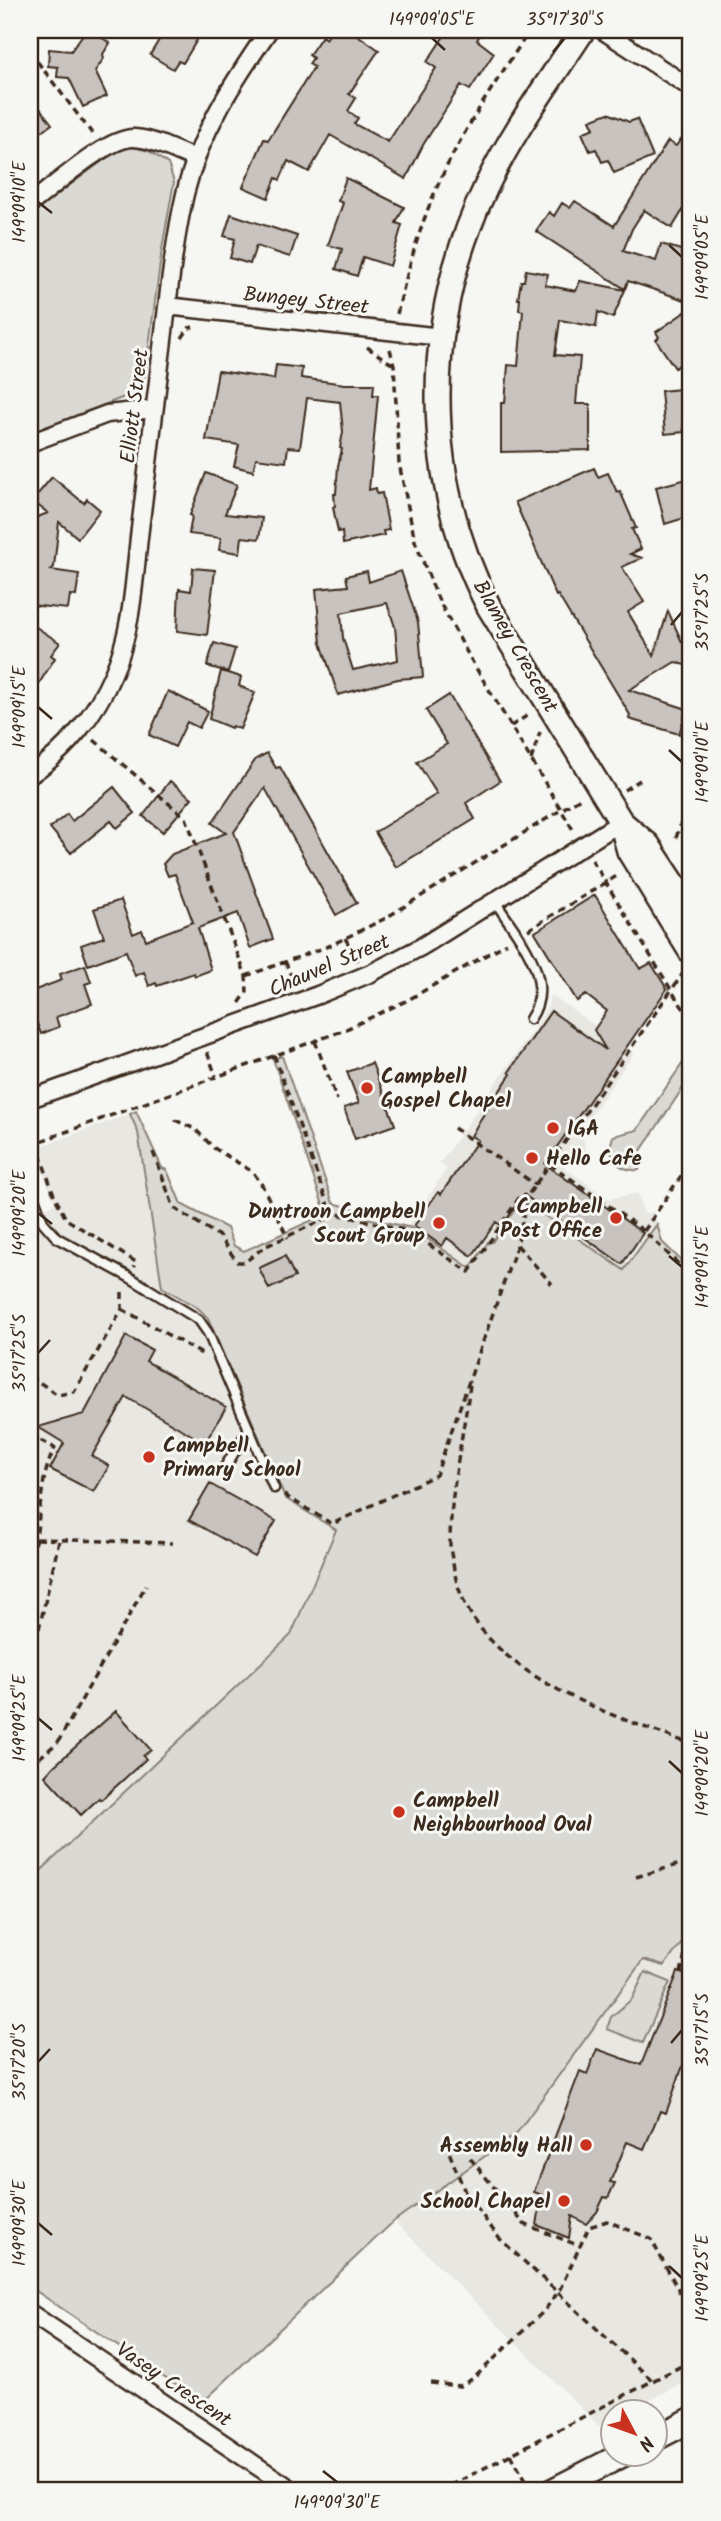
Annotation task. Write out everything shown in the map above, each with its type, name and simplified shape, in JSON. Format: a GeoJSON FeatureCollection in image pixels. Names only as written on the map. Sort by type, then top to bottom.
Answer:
{"type":"FeatureCollection","features":[{"type":"Feature","properties":{"kind":"street","name":"Elliott Street"},"geometry":{"type":"LineString","coordinates":[[30,775],[57,754],[80,728],[113,676],[125,637],[177,228],[196,159],[225,96],[269,30]]}},
{"type":"Feature","properties":{"kind":"street","name":"Blamey Crescent"},"geometry":{"type":"LineString","coordinates":[[583,30],[486,187],[458,258],[441,337],[438,404],[441,449],[447,492],[466,553],[489,607],[621,822],[648,845],[691,910]]}},
{"type":"Feature","properties":{"kind":"street"},"geometry":{"type":"LineString","coordinates":[[602,30],[691,88]]}},
{"type":"Feature","properties":{"kind":"street"},"geometry":{"type":"LineString","coordinates":[[30,204],[116,141],[134,138],[148,141],[196,159]]}},
{"type":"Feature","properties":{"kind":"street","name":"Bungey Street"},"geometry":{"type":"LineString","coordinates":[[167,306],[441,337]]}},
{"type":"Feature","properties":{"kind":"street"},"geometry":{"type":"LineString","coordinates":[[30,443],[107,415],[154,409]]}},
{"type":"Feature","properties":{"kind":"street","name":"Blamey Crescent"},"geometry":{"type":"LineString","coordinates":[[621,822],[627,846],[637,864],[689,943]]}},
{"type":"Feature","properties":{"kind":"street","name":"Chauvel Street"},"geometry":{"type":"LineString","coordinates":[[30,1099],[366,976],[401,958],[621,822]]}},
{"type":"Feature","properties":{"kind":"street","name":"Vasey Crescent"},"geometry":{"type":"LineString","coordinates":[[30,2313],[294,2491]]}},
{"type":"Feature","properties":{"kind":"street"},"geometry":{"type":"LineString","coordinates":[[668,2432],[691,2420]]}},
{"type":"Feature","properties":{"kind":"street"},"geometry":{"type":"LineString","coordinates":[[554,2491],[599,2468]]}},
{"type":"Feature","properties":{"kind":"lane"},"geometry":{"type":"LineString","coordinates":[[495,901],[537,969],[540,983],[539,1002],[530,1019]]}},
{"type":"Feature","properties":{"kind":"lane"},"geometry":{"type":"LineString","coordinates":[[30,1187],[43,1222],[52,1234],[199,1320],[274,1488]]}},
{"type":"Feature","properties":{"kind":"lane"},"geometry":{"type":"LineString","coordinates":[[223,1470],[249,1429]]}},
{"type":"Feature","properties":{"kind":"path"},"geometry":{"type":"LineString","coordinates":[[530,30],[475,115],[444,170],[418,237],[390,347],[394,365],[399,463],[415,541],[439,601],[606,883],[691,1018]]}},
{"type":"Feature","properties":{"kind":"path"},"geometry":{"type":"LineString","coordinates":[[30,52],[104,149]]}},
{"type":"Feature","properties":{"kind":"path"},"geometry":{"type":"LineString","coordinates":[[80,728],[186,818],[246,976],[247,992],[236,1008]]}},
{"type":"Feature","properties":{"kind":"path"},"geometry":{"type":"LineString","coordinates":[[246,976],[345,938],[384,919],[599,787]]}},
{"type":"Feature","properties":{"kind":"path"},"geometry":{"type":"LineString","coordinates":[[676,838],[691,792]]}},
{"type":"Feature","properties":{"kind":"path"},"geometry":{"type":"LineString","coordinates":[[30,1145],[342,1031],[406,1001],[637,864]]}},
{"type":"Feature","properties":{"kind":"path"},"geometry":{"type":"LineString","coordinates":[[345,938],[366,976]]}},
{"type":"Feature","properties":{"kind":"path"},"geometry":{"type":"LineString","coordinates":[[285,961],[301,1001]]}},
{"type":"Feature","properties":{"kind":"path"},"geometry":{"type":"LineString","coordinates":[[274,1488],[332,1524],[436,1475],[517,1245],[528,1195],[691,966]]}},
{"type":"Feature","properties":{"kind":"path"},"geometry":{"type":"LineString","coordinates":[[201,1037],[216,1076]]}},
{"type":"Feature","properties":{"kind":"path"},"geometry":{"type":"LineString","coordinates":[[315,1041],[337,1100]]}},
{"type":"Feature","properties":{"kind":"path"},"geometry":{"type":"LineString","coordinates":[[274,1055],[332,1216]]}},
{"type":"Feature","properties":{"kind":"path"},"geometry":{"type":"LineString","coordinates":[[175,1120],[195,1129],[214,1148],[253,1172],[288,1238]]}},
{"type":"Feature","properties":{"kind":"path"},"geometry":{"type":"LineString","coordinates":[[454,1128],[536,1185]]}},
{"type":"Feature","properties":{"kind":"path"},"geometry":{"type":"LineString","coordinates":[[30,1376],[58,1395],[74,1392],[122,1310],[122,1287],[136,1262],[66,1219],[54,1195],[36,1143]]}},
{"type":"Feature","properties":{"kind":"path"},"geometry":{"type":"LineString","coordinates":[[153,1152],[174,1208],[219,1236],[237,1262],[245,1262],[264,1247],[288,1238],[332,1216],[333,1213],[409,1231],[469,1272],[519,1198],[528,1195]]}},
{"type":"Feature","properties":{"kind":"path"},"geometry":{"type":"LineString","coordinates":[[644,1231],[691,1161]]}},
{"type":"Feature","properties":{"kind":"path"},"geometry":{"type":"LineString","coordinates":[[550,1164],[644,1231],[691,1276]]}},
{"type":"Feature","properties":{"kind":"path"},"geometry":{"type":"LineString","coordinates":[[517,1245],[551,1284]]}},
{"type":"Feature","properties":{"kind":"path"},"geometry":{"type":"LineString","coordinates":[[122,1310],[212,1360]]}},
{"type":"Feature","properties":{"kind":"path"},"geometry":{"type":"LineString","coordinates":[[471,1375],[450,1546],[457,1585],[473,1619],[515,1663],[558,1690],[622,1719],[691,1744]]}},
{"type":"Feature","properties":{"kind":"path"},"geometry":{"type":"LineString","coordinates":[[30,1435],[55,1448],[46,1464],[37,1539],[30,1559]]}},
{"type":"Feature","properties":{"kind":"path"},"geometry":{"type":"LineString","coordinates":[[37,1539],[173,1543]]}},
{"type":"Feature","properties":{"kind":"path"},"geometry":{"type":"LineString","coordinates":[[30,1633],[38,1633],[59,1540]]}},
{"type":"Feature","properties":{"kind":"path"},"geometry":{"type":"LineString","coordinates":[[30,1766],[58,1742],[146,1586]]}},
{"type":"Feature","properties":{"kind":"path"},"geometry":{"type":"LineString","coordinates":[[636,1877],[691,1861]]}},
{"type":"Feature","properties":{"kind":"path"},"geometry":{"type":"LineString","coordinates":[[681,1973],[691,1925]]}},
{"type":"Feature","properties":{"kind":"path"},"geometry":{"type":"LineString","coordinates":[[444,2142],[465,2192],[499,2238],[653,2381]]}},
{"type":"Feature","properties":{"kind":"path"},"geometry":{"type":"LineString","coordinates":[[470,2158],[523,2224],[580,2246]]}},
{"type":"Feature","properties":{"kind":"path"},"geometry":{"type":"LineString","coordinates":[[431,2383],[460,2386],[474,2378],[544,2311],[559,2291],[589,2227],[607,2221],[651,2239],[691,2313]]}},
{"type":"Feature","properties":{"kind":"path"},"geometry":{"type":"LineString","coordinates":[[440,2491],[691,2361]]}},
{"type":"Feature","properties":{"kind":"path"},"geometry":{"type":"LineString","coordinates":[[511,2454],[529,2489],[522,2491]]}},
{"type":"Feature","properties":{"kind":"shaded area"},"geometry":{"type":"Polygon","coordinates":[[[133,147],[149,151],[168,164],[174,182],[145,376],[127,396],[30,433],[30,215],[113,153],[133,147]]]}},
{"type":"Feature","properties":{"kind":"shaded area"},"geometry":{"type":"Polygon","coordinates":[[[550,994],[634,1053],[582,1128],[586,1152],[563,1158],[565,1168],[609,1199],[638,1193],[644,1214],[653,1212],[657,1224],[624,1271],[522,1200],[470,1268],[407,1227],[447,1169],[440,1163],[541,1019],[548,1006],[550,994]]]}},
{"type":"Feature","properties":{"kind":"shaded area"},"geometry":{"type":"Polygon","coordinates":[[[691,1051],[691,1076],[636,1158],[639,1170],[625,1168],[613,1156],[613,1136],[637,1130],[691,1051]]]}},
{"type":"Feature","properties":{"kind":"shaded area"},"geometry":{"type":"Polygon","coordinates":[[[282,1056],[333,1203],[369,1213],[367,1218],[412,1228],[470,1268],[522,1200],[624,1270],[657,1224],[662,1242],[691,1270],[691,1931],[664,1966],[643,1960],[516,2134],[394,2221],[202,2403],[30,2287],[30,1881],[291,1635],[336,1530],[285,1498],[208,1318],[198,1308],[162,1287],[138,1132],[130,1114],[136,1111],[162,1168],[167,1170],[181,1204],[227,1228],[234,1246],[244,1251],[326,1214],[273,1059],[282,1056]]]}},
{"type":"Feature","properties":{"kind":"shaded area","name":"Campbell Primary School"},"geometry":{"type":"Polygon","coordinates":[[[130,1114],[138,1131],[162,1287],[198,1308],[208,1318],[285,1497],[336,1530],[291,1635],[30,1881],[30,1216],[55,1203],[42,1170],[31,1156],[30,1150],[130,1114]]]}},
{"type":"Feature","properties":{"kind":"shaded area"},"geometry":{"type":"Polygon","coordinates":[[[691,1931],[691,2379],[654,2398],[598,2398],[598,2425],[394,2221],[516,2134],[644,1960],[691,1931]]]}},
{"type":"Feature","properties":{"kind":"shaded area"},"geometry":{"type":"Polygon","coordinates":[[[645,1972],[670,1982],[643,2043],[607,2029],[611,2017],[632,1999],[645,1972]]]}},
{"type":"Feature","properties":{"kind":"building"},"geometry":{"type":"Polygon","coordinates":[[[86,30],[110,43],[95,71],[107,96],[83,107],[69,78],[57,77],[58,67],[48,66],[49,49],[71,51],[86,30]]]}},
{"type":"Feature","properties":{"kind":"building"},"geometry":{"type":"Polygon","coordinates":[[[165,30],[203,30],[183,63],[178,61],[173,69],[150,55],[165,30]]]}},
{"type":"Feature","properties":{"kind":"building"},"geometry":{"type":"Polygon","coordinates":[[[332,30],[350,30],[379,50],[349,94],[356,98],[348,111],[358,118],[354,124],[388,142],[436,68],[427,62],[448,30],[483,30],[477,40],[494,53],[470,90],[461,85],[423,145],[406,179],[330,135],[309,172],[288,161],[280,180],[276,178],[268,198],[243,187],[264,139],[268,140],[314,67],[309,64],[313,58],[309,55],[322,36],[326,39],[332,30]]]}},
{"type":"Feature","properties":{"kind":"building"},"geometry":{"type":"Polygon","coordinates":[[[30,95],[52,124],[30,140],[30,95]]]}},
{"type":"Feature","properties":{"kind":"building"},"geometry":{"type":"Polygon","coordinates":[[[608,113],[629,122],[637,119],[653,157],[614,173],[608,160],[602,162],[596,149],[590,151],[582,133],[594,128],[590,120],[608,113]]]}},
{"type":"Feature","properties":{"kind":"building"},"geometry":{"type":"Polygon","coordinates":[[[681,139],[691,146],[691,197],[672,228],[644,210],[623,251],[656,261],[661,244],[691,253],[691,302],[628,281],[625,289],[536,231],[549,212],[554,216],[562,203],[570,208],[575,201],[614,226],[668,141],[676,146],[681,139]]]}},
{"type":"Feature","properties":{"kind":"building"},"geometry":{"type":"Polygon","coordinates":[[[346,178],[404,207],[396,223],[402,225],[390,266],[363,257],[357,276],[336,269],[342,249],[328,245],[343,203],[338,201],[346,178]]]}},
{"type":"Feature","properties":{"kind":"building"},"geometry":{"type":"Polygon","coordinates":[[[231,214],[297,236],[290,257],[256,246],[250,264],[230,258],[235,239],[224,236],[231,214]]]}},
{"type":"Feature","properties":{"kind":"building"},"geometry":{"type":"Polygon","coordinates":[[[526,270],[548,274],[545,285],[576,291],[580,281],[625,290],[613,318],[598,312],[596,327],[560,320],[555,355],[580,357],[576,404],[590,404],[590,450],[501,452],[501,403],[505,403],[508,365],[518,366],[523,311],[519,310],[518,299],[526,270]]]}},
{"type":"Feature","properties":{"kind":"building"},"geometry":{"type":"Polygon","coordinates":[[[691,308],[691,356],[675,368],[656,340],[659,337],[656,332],[691,308]]]}},
{"type":"Feature","properties":{"kind":"building"},"geometry":{"type":"Polygon","coordinates":[[[276,365],[302,368],[301,378],[345,384],[374,384],[373,395],[378,395],[369,490],[376,488],[377,494],[382,493],[389,530],[383,531],[384,535],[343,544],[342,531],[338,532],[333,507],[342,449],[340,402],[307,398],[300,448],[288,447],[286,462],[256,458],[253,471],[234,466],[239,445],[206,440],[218,371],[274,379],[276,365]]]}},
{"type":"Feature","properties":{"kind":"building"},"geometry":{"type":"Polygon","coordinates":[[[691,388],[691,416],[683,416],[684,432],[665,434],[661,391],[691,388]]]}},
{"type":"Feature","properties":{"kind":"building"},"geometry":{"type":"Polygon","coordinates":[[[594,468],[598,477],[608,473],[617,492],[620,491],[636,528],[632,529],[641,549],[630,554],[642,558],[622,567],[644,602],[628,612],[654,656],[668,611],[682,642],[691,639],[691,667],[675,662],[629,690],[687,709],[679,734],[629,719],[630,715],[558,595],[556,596],[515,502],[594,468]]]}},
{"type":"Feature","properties":{"kind":"building"},"geometry":{"type":"Polygon","coordinates":[[[206,473],[237,485],[225,514],[262,518],[259,539],[242,537],[240,553],[219,550],[221,538],[189,534],[190,515],[206,473]]]}},
{"type":"Feature","properties":{"kind":"building"},"geometry":{"type":"Polygon","coordinates":[[[52,477],[84,503],[87,499],[100,510],[78,538],[59,522],[54,567],[51,570],[79,574],[76,596],[70,595],[68,609],[30,605],[30,520],[48,513],[32,501],[52,477]]]}},
{"type":"Feature","properties":{"kind":"building"},"geometry":{"type":"Polygon","coordinates":[[[691,478],[691,516],[665,524],[656,487],[691,478]]]}},
{"type":"Feature","properties":{"kind":"building"},"geometry":{"type":"Polygon","coordinates":[[[193,568],[215,570],[207,635],[177,631],[179,589],[191,591],[193,568]]]}},
{"type":"Feature","properties":{"kind":"building"},"geometry":{"type":"Polygon","coordinates":[[[367,571],[369,582],[401,571],[418,622],[423,677],[398,679],[338,695],[321,643],[316,589],[348,586],[346,576],[367,571]],[[387,603],[341,613],[343,638],[353,670],[398,660],[395,627],[387,603]]]}},
{"type":"Feature","properties":{"kind":"building"},"geometry":{"type":"Polygon","coordinates":[[[30,623],[60,643],[51,655],[55,658],[30,698],[30,623]]]}},
{"type":"Feature","properties":{"kind":"building"},"geometry":{"type":"Polygon","coordinates":[[[214,643],[235,649],[228,672],[207,666],[214,643]]]}},
{"type":"Feature","properties":{"kind":"building"},"geometry":{"type":"Polygon","coordinates":[[[221,671],[241,677],[239,686],[255,693],[240,729],[209,719],[221,671]]]}},
{"type":"Feature","properties":{"kind":"building"},"geometry":{"type":"Polygon","coordinates":[[[168,691],[208,711],[199,728],[187,722],[175,747],[149,735],[168,691]]]}},
{"type":"Feature","properties":{"kind":"building"},"geometry":{"type":"Polygon","coordinates":[[[449,695],[500,781],[466,803],[475,819],[396,867],[375,832],[437,794],[417,762],[447,744],[426,710],[449,695]]]}},
{"type":"Feature","properties":{"kind":"building"},"geometry":{"type":"Polygon","coordinates":[[[267,753],[276,768],[280,767],[357,903],[336,915],[265,788],[234,832],[273,939],[250,948],[238,913],[198,928],[211,970],[195,976],[194,973],[157,986],[156,983],[149,986],[144,972],[135,976],[126,951],[88,965],[81,945],[104,937],[94,909],[121,900],[133,934],[142,930],[146,940],[193,922],[175,874],[168,876],[163,864],[172,854],[226,833],[212,823],[256,759],[267,753]]]}},
{"type":"Feature","properties":{"kind":"building"},"geometry":{"type":"Polygon","coordinates":[[[170,781],[192,798],[163,832],[143,816],[170,781]]]}},
{"type":"Feature","properties":{"kind":"building"},"geometry":{"type":"Polygon","coordinates":[[[114,787],[135,813],[117,828],[111,821],[71,853],[50,828],[67,814],[72,821],[114,787]]]}},
{"type":"Feature","properties":{"kind":"building"},"geometry":{"type":"Polygon","coordinates":[[[595,895],[640,969],[651,963],[667,989],[545,1164],[643,1233],[622,1264],[524,1195],[502,1226],[496,1222],[472,1256],[447,1238],[442,1246],[414,1226],[438,1192],[441,1194],[478,1140],[471,1136],[480,1120],[551,1011],[606,1050],[594,1030],[607,1011],[586,995],[577,1001],[535,932],[595,895]]]}},
{"type":"Feature","properties":{"kind":"building"},"geometry":{"type":"Polygon","coordinates":[[[85,965],[91,982],[85,984],[92,1004],[56,1017],[59,1027],[41,1034],[35,1018],[30,1020],[30,992],[62,980],[60,974],[85,965]]]}},
{"type":"Feature","properties":{"kind":"building","name":"Campbell Gospel Chapel"},"geometry":{"type":"Polygon","coordinates":[[[372,1063],[395,1125],[355,1139],[344,1108],[359,1103],[347,1072],[372,1063]]]}},
{"type":"Feature","properties":{"kind":"building"},"geometry":{"type":"Polygon","coordinates":[[[285,1256],[295,1277],[269,1289],[259,1268],[285,1256]]]}},
{"type":"Feature","properties":{"kind":"building"},"geometry":{"type":"Polygon","coordinates":[[[126,1336],[152,1350],[146,1361],[226,1407],[205,1443],[126,1397],[92,1456],[109,1466],[94,1492],[50,1469],[64,1443],[38,1427],[84,1414],[126,1336]]]}},
{"type":"Feature","properties":{"kind":"building"},"geometry":{"type":"Polygon","coordinates":[[[210,1484],[276,1521],[255,1557],[189,1520],[210,1484]]]}},
{"type":"Feature","properties":{"kind":"building"},"geometry":{"type":"Polygon","coordinates":[[[116,1711],[151,1750],[143,1756],[146,1759],[81,1815],[45,1776],[116,1711]]]}},
{"type":"Feature","properties":{"kind":"building","name":"Assembly Hall"},"geometry":{"type":"Polygon","coordinates":[[[678,1972],[691,1977],[691,2043],[666,2113],[660,2111],[644,2149],[627,2142],[610,2182],[615,2183],[608,2198],[604,2197],[597,2212],[586,2224],[572,2216],[569,2238],[537,2225],[542,2195],[534,2192],[580,2071],[587,2074],[597,2049],[641,2065],[678,1972]]]}},
{"type":"Feature","properties":{"kind":"place","name":"Campbell Gospel Chapel"},"geometry":{"type":"Point","coordinates":[367,1088]}},
{"type":"Feature","properties":{"kind":"place","name":"IGA"},"geometry":{"type":"Point","coordinates":[553,1128]}},
{"type":"Feature","properties":{"kind":"place","name":"Hello Cafe"},"geometry":{"type":"Point","coordinates":[532,1158]}},
{"type":"Feature","properties":{"kind":"place","name":"Campbell Post Office"},"geometry":{"type":"Point","coordinates":[616,1218]}},
{"type":"Feature","properties":{"kind":"place","name":"Duntroon Campbell Scout Group"},"geometry":{"type":"Point","coordinates":[439,1223]}},
{"type":"Feature","properties":{"kind":"place","name":"Campbell Primary School"},"geometry":{"type":"Point","coordinates":[149,1457]}},
{"type":"Feature","properties":{"kind":"place","name":"Campbell Neighbourhood Oval"},"geometry":{"type":"Point","coordinates":[399,1812]}},
{"type":"Feature","properties":{"kind":"place","name":"Assembly Hall"},"geometry":{"type":"Point","coordinates":[586,2145]}},
{"type":"Feature","properties":{"kind":"place","name":"School Chapel"},"geometry":{"type":"Point","coordinates":[564,2201]}}]}
